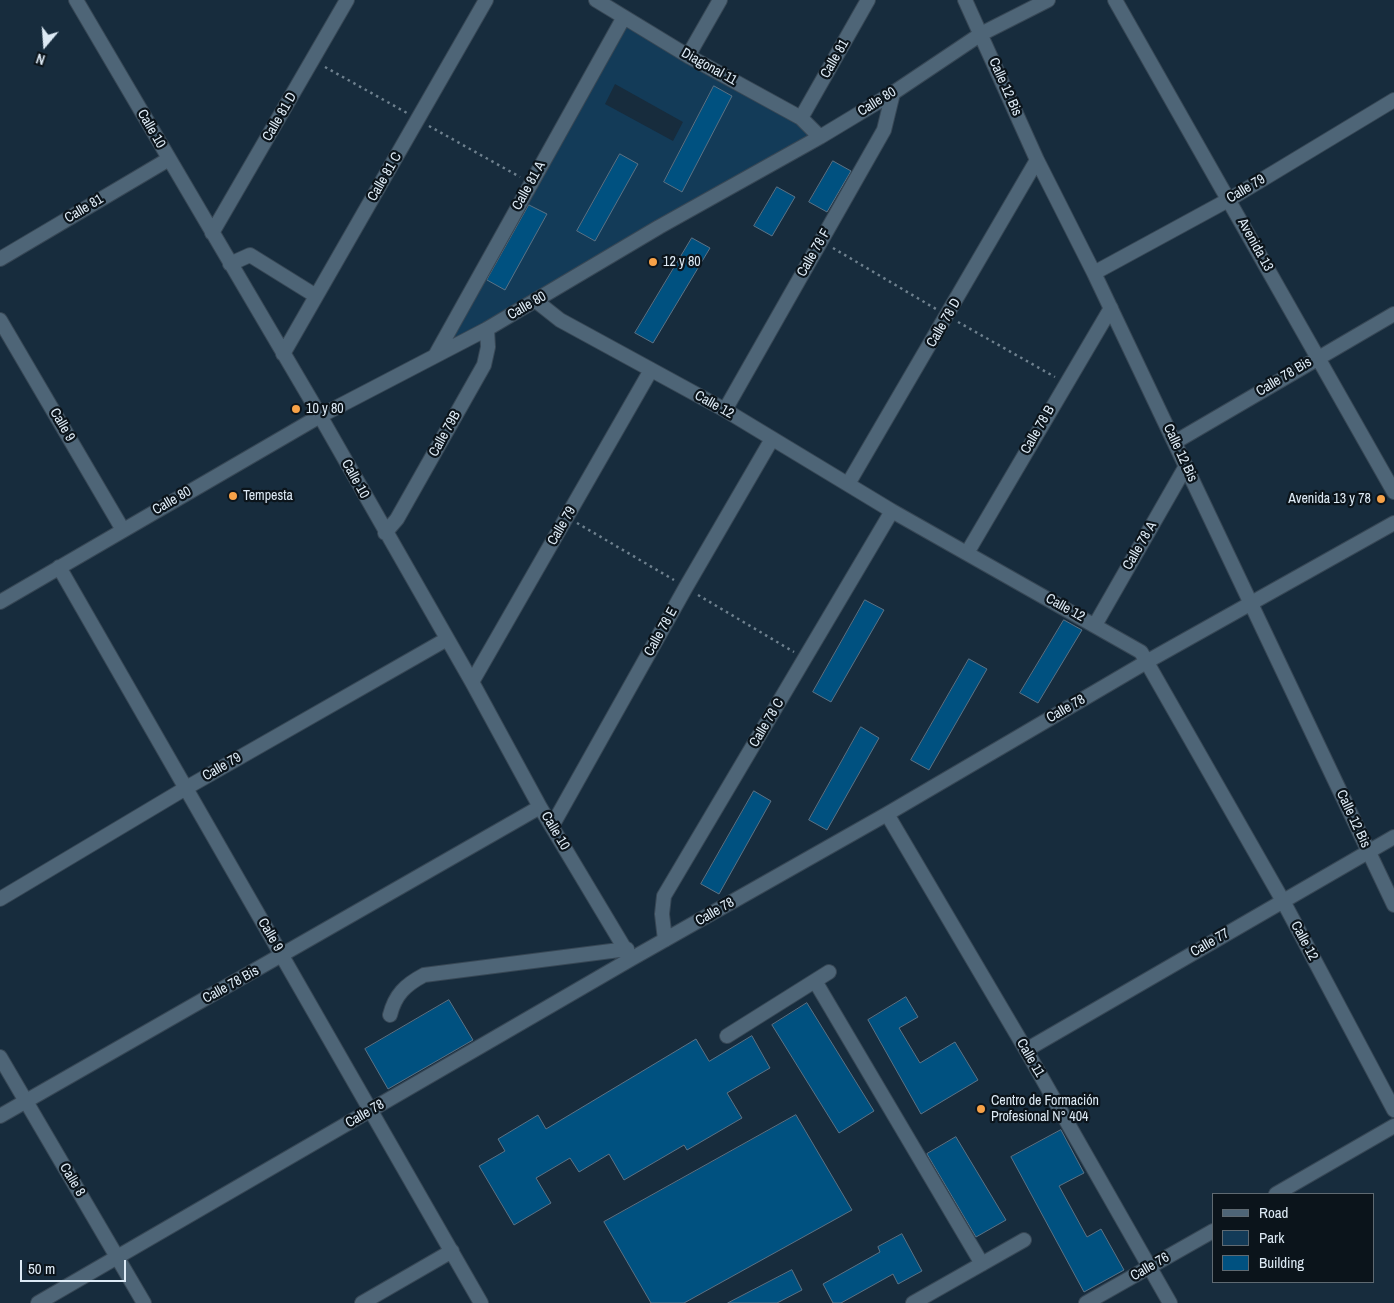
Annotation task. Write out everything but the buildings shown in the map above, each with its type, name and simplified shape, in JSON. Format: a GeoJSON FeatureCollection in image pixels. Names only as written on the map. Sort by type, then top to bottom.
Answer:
{"type":"FeatureCollection","features":[{"type":"Feature","properties":{"kind":"street","name":"Calle 10"},"geometry":{"type":"LineString","coordinates":[[76,0],[320,416],[385,533],[472,682],[540,807],[629,954]]}},
{"type":"Feature","properties":{"kind":"street","name":"Calle 81 D"},"geometry":{"type":"LineString","coordinates":[[212,233],[347,0]]}},
{"type":"Feature","properties":{"kind":"street","name":"Calle 81 C"},"geometry":{"type":"LineString","coordinates":[[282,354],[486,0]]}},
{"type":"Feature","properties":{"kind":"street","name":"Diagonal 11"},"geometry":{"type":"LineString","coordinates":[[596,0],[688,56],[801,118],[820,137]]}},
{"type":"Feature","properties":{"kind":"street"},"geometry":{"type":"LineString","coordinates":[[688,56],[720,0]]}},
{"type":"Feature","properties":{"kind":"street","name":"Calle 81"},"geometry":{"type":"LineString","coordinates":[[801,118],[868,0]]}},
{"type":"Feature","properties":{"kind":"street","name":"Calle 12 Bis"},"geometry":{"type":"LineString","coordinates":[[965,0],[1037,160],[1111,308],[1394,905]]}},
{"type":"Feature","properties":{"kind":"street","name":"Calle 80"},"geometry":{"type":"LineString","coordinates":[[0,602],[320,416],[487,329],[536,301],[659,227],[820,137],[893,93],[981,34],[1048,0]]}},
{"type":"Feature","properties":{"kind":"street","name":"Avenida 13"},"geometry":{"type":"LineString","coordinates":[[1115,0],[1230,199],[1394,492]]}},
{"type":"Feature","properties":{"kind":"street","name":"Calle 81 A"},"geometry":{"type":"LineString","coordinates":[[435,356],[624,17]]}},
{"type":"Feature","properties":{"kind":"street","name":"Calle 78 F"},"geometry":{"type":"LineString","coordinates":[[724,410],[884,130],[893,93]]}},
{"type":"Feature","properties":{"kind":"street","name":"Calle 79"},"geometry":{"type":"LineString","coordinates":[[1094,273],[1230,199],[1394,100]]}},
{"type":"Feature","properties":{"kind":"street","name":"Calle 81"},"geometry":{"type":"LineString","coordinates":[[0,258],[169,159]]}},
{"type":"Feature","properties":{"kind":"street","name":"Calle 78 D"},"geometry":{"type":"LineString","coordinates":[[848,484],[1037,160]]}},
{"type":"Feature","properties":{"kind":"street"},"geometry":{"type":"LineString","coordinates":[[230,264],[250,255],[316,296]]}},
{"type":"Feature","properties":{"kind":"street","name":"Calle 12"},"geometry":{"type":"LineString","coordinates":[[536,301],[560,320],[724,410],[892,511],[1141,652],[1148,661],[1283,901],[1394,1110]]}},
{"type":"Feature","properties":{"kind":"street","name":"Calle 78 B"},"geometry":{"type":"LineString","coordinates":[[967,553],[1111,308]]}},
{"type":"Feature","properties":{"kind":"street","name":"Calle 78 Bis"},"geometry":{"type":"LineString","coordinates":[[1175,442],[1317,357],[1394,314]]}},
{"type":"Feature","properties":{"kind":"street","name":"Calle 9"},"geometry":{"type":"LineString","coordinates":[[0,320],[123,530]]}},
{"type":"Feature","properties":{"kind":"street","name":"Calle 79B"},"geometry":{"type":"LineString","coordinates":[[385,533],[397,519],[484,365],[488,348],[487,329]]}},
{"type":"Feature","properties":{"kind":"street","name":"Calle 79"},"geometry":{"type":"LineString","coordinates":[[472,682],[651,370]]}},
{"type":"Feature","properties":{"kind":"street","name":"Calle 78 E"},"geometry":{"type":"LineString","coordinates":[[552,826],[686,587],[772,439]]}},
{"type":"Feature","properties":{"kind":"street","name":"Calle 78 A"},"geometry":{"type":"LineString","coordinates":[[1095,625],[1186,466]]}},
{"type":"Feature","properties":{"kind":"street","name":"Calle 78 C"},"geometry":{"type":"LineString","coordinates":[[666,940],[662,914],[664,896],[892,511]]}},
{"type":"Feature","properties":{"kind":"street","name":"Calle 78"},"geometry":{"type":"LineString","coordinates":[[38,1303],[371,1110],[629,954],[666,940],[887,814],[1148,661],[1394,523]]}},
{"type":"Feature","properties":{"kind":"street","name":"Calle 9"},"geometry":{"type":"LineString","coordinates":[[59,567],[482,1303]]}},
{"type":"Feature","properties":{"kind":"street","name":"Calle 79"},"geometry":{"type":"LineString","coordinates":[[0,899],[186,788],[446,639]]}},
{"type":"Feature","properties":{"kind":"street","name":"Calle 78 Bis"},"geometry":{"type":"LineString","coordinates":[[0,1116],[540,807]]}},
{"type":"Feature","properties":{"kind":"street","name":"Calle 11"},"geometry":{"type":"LineString","coordinates":[[887,814],[1026,1050],[1170,1303]]}},
{"type":"Feature","properties":{"kind":"street","name":"Calle 77"},"geometry":{"type":"LineString","coordinates":[[1026,1050],[1394,837]]}},
{"type":"Feature","properties":{"kind":"street"},"geometry":{"type":"LineString","coordinates":[[390,1016],[394,1002],[402,990],[424,975],[629,954]]}},
{"type":"Feature","properties":{"kind":"street"},"geometry":{"type":"LineString","coordinates":[[727,1036],[829,972]]}},
{"type":"Feature","properties":{"kind":"street"},"geometry":{"type":"LineString","coordinates":[[815,981],[982,1264]]}},
{"type":"Feature","properties":{"kind":"street","name":"Calle 8"},"geometry":{"type":"LineString","coordinates":[[0,1057],[144,1303]]}},
{"type":"Feature","properties":{"kind":"street"},"geometry":{"type":"LineString","coordinates":[[1278,1193],[1394,1126]]}},
{"type":"Feature","properties":{"kind":"street","name":"Calle 76"},"geometry":{"type":"LineString","coordinates":[[1086,1303],[1212,1232]]}},
{"type":"Feature","properties":{"kind":"street"},"geometry":{"type":"LineString","coordinates":[[913,1303],[1024,1240]]}},
{"type":"Feature","properties":{"kind":"street"},"geometry":{"type":"LineString","coordinates":[[362,1303],[452,1251]]}},
{"type":"Feature","properties":{"kind":"green space"},"geometry":{"type":"Polygon","coordinates":[[[624,17],[820,137],[435,356],[624,17]],[[615,84],[605,104],[673,141],[683,122],[615,84]],[[714,86],[664,182],[681,192],[732,96],[714,86]],[[620,154],[577,231],[594,241],[638,164],[620,154]],[[529,205],[487,279],[504,289],[547,215],[529,205]]]}},
{"type":"Feature","properties":{"kind":"place","name":"12 y 80"},"geometry":{"type":"Point","coordinates":[653,262]}},
{"type":"Feature","properties":{"kind":"place","name":"10 y 80"},"geometry":{"type":"Point","coordinates":[296,409]}},
{"type":"Feature","properties":{"kind":"place","name":"Tempesta"},"geometry":{"type":"Point","coordinates":[233,496]}},
{"type":"Feature","properties":{"kind":"place","name":"Avenida 13 y 78"},"geometry":{"type":"Point","coordinates":[1381,499]}},
{"type":"Feature","properties":{"kind":"place","name":"Centro de Formación Profesional N° 404"},"geometry":{"type":"Point","coordinates":[981,1109]}}]}
